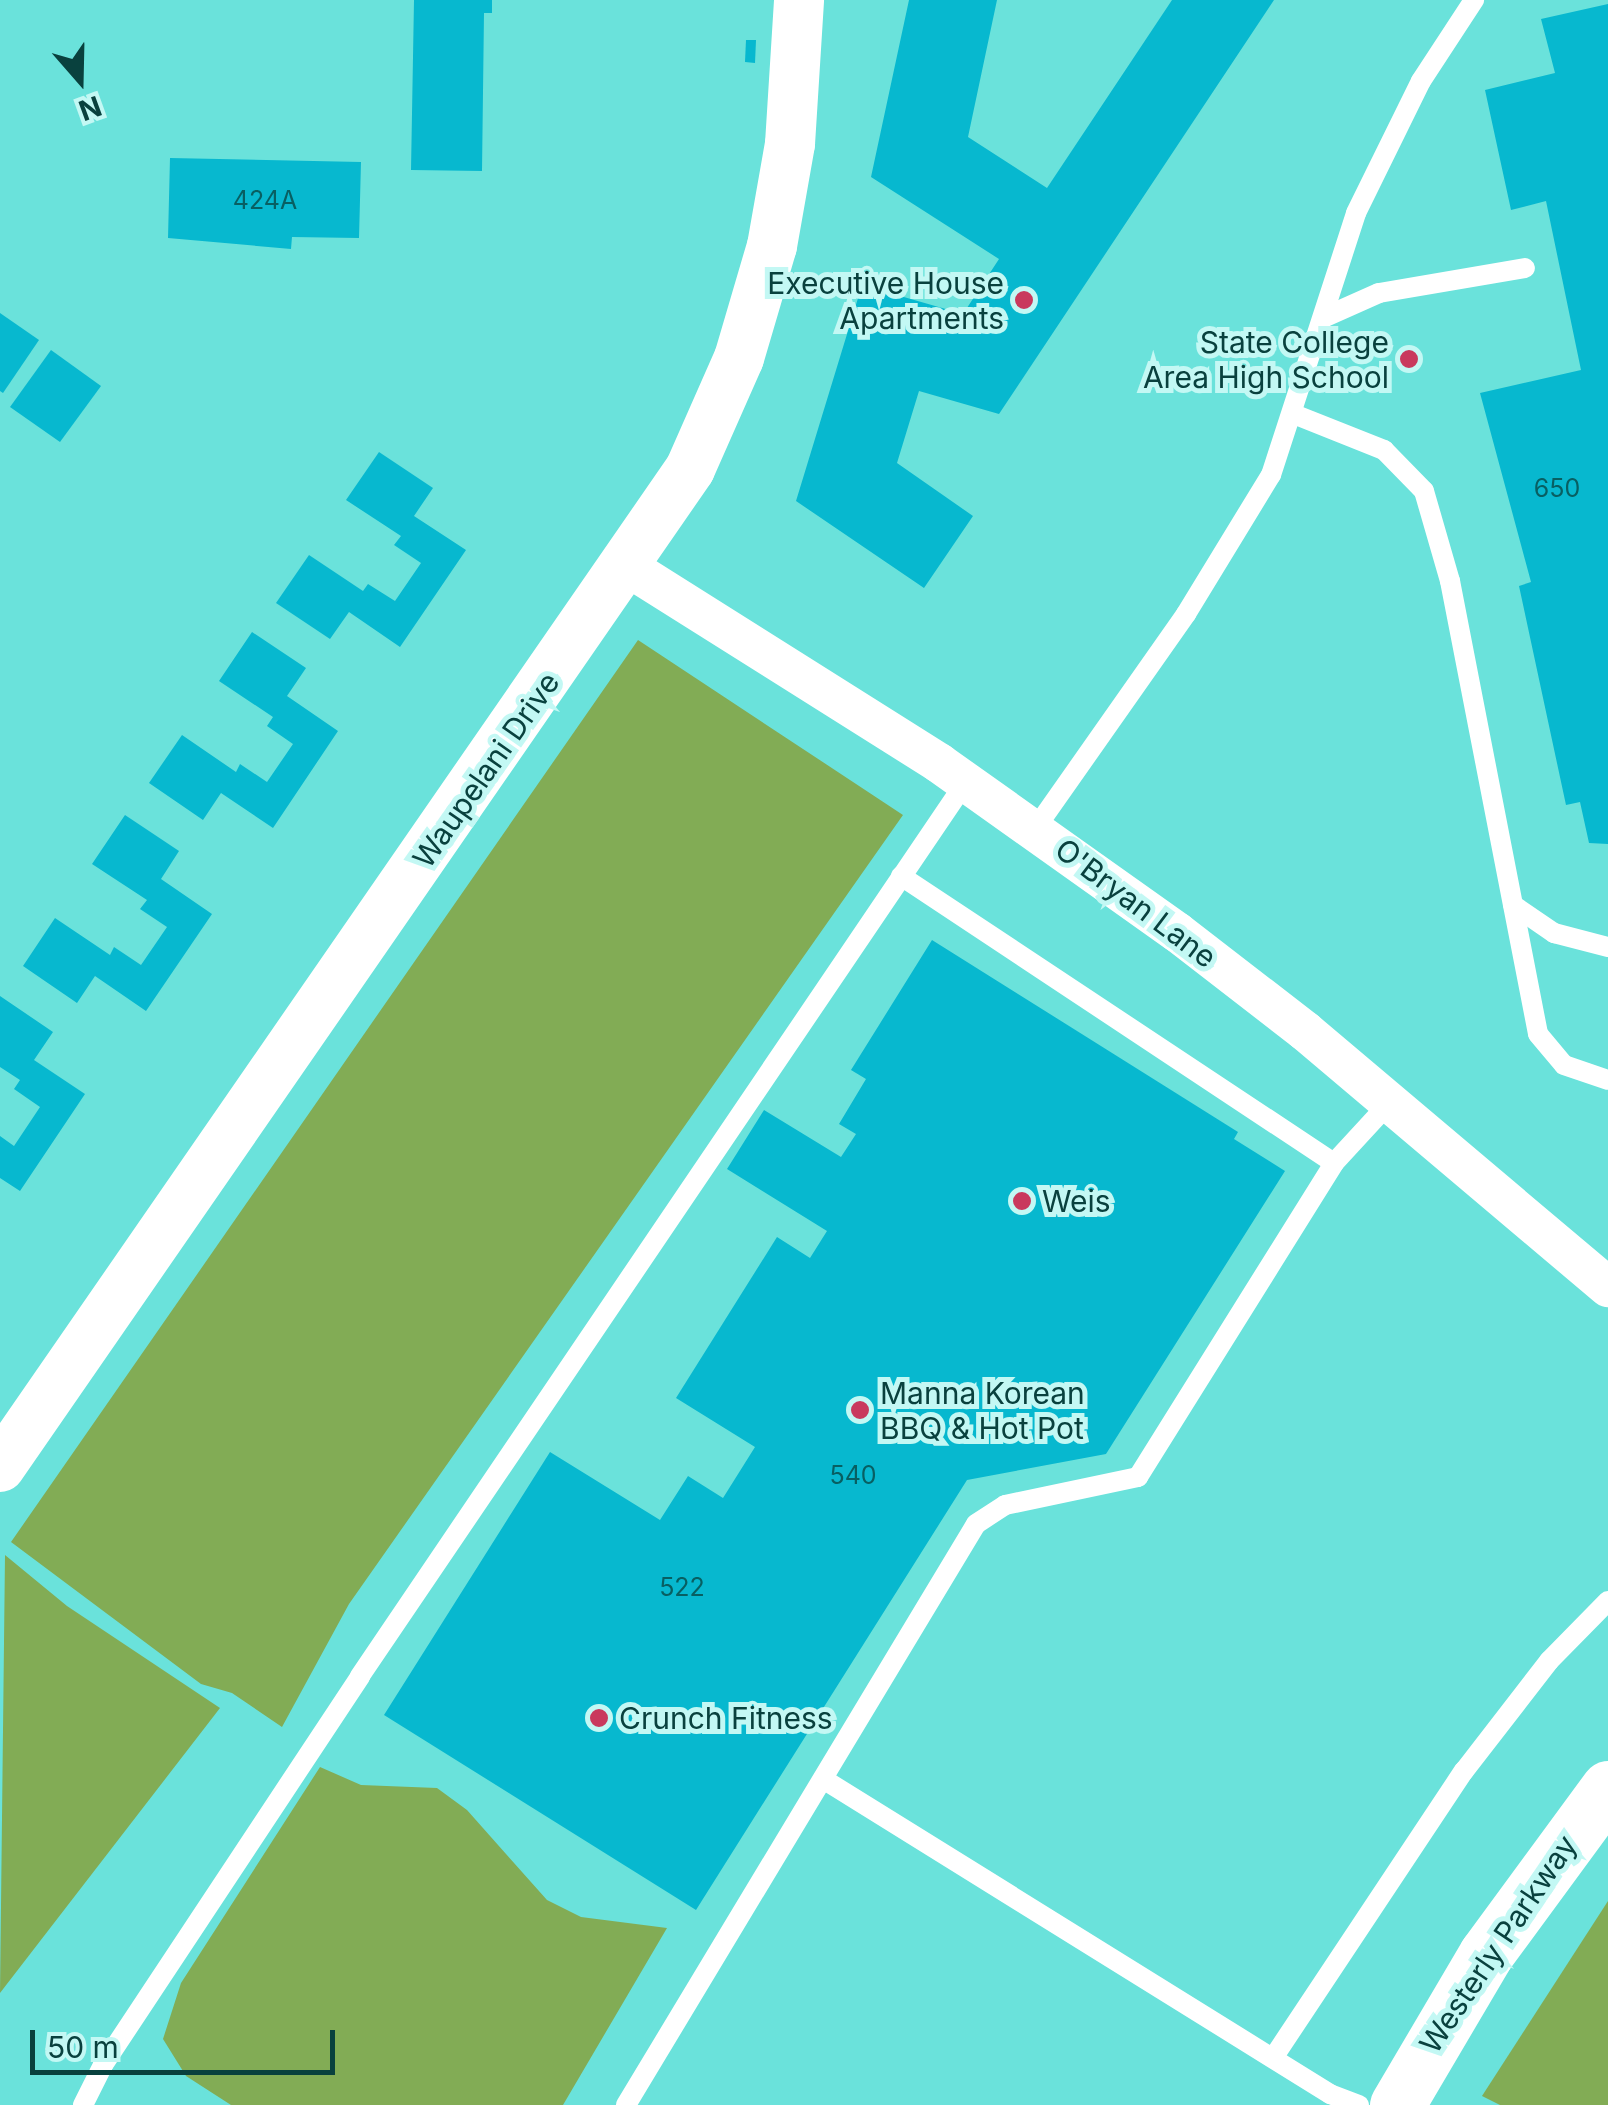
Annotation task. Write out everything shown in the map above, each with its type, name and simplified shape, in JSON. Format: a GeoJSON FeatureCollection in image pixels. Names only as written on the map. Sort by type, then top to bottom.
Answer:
{"type":"FeatureCollection","features":[{"type":"Feature","properties":{"kind":"main road","name":"Westerly Parkway"},"geometry":{"type":"LineString","coordinates":[[1397,2105],[1496,1940],[1608,1788]]}},
{"type":"Feature","properties":{"kind":"street","name":"Waupelani Drive"},"geometry":{"type":"LineString","coordinates":[[0,1467],[628,567],[690,469],[753,321],[790,144],[799,0]]}},
{"type":"Feature","properties":{"kind":"street","name":"O'Bryan Lane"},"geometry":{"type":"LineString","coordinates":[[628,567],[1035,829],[1305,1030],[1608,1287]]}},
{"type":"Feature","properties":{"kind":"lane"},"geometry":{"type":"LineString","coordinates":[[1035,829],[1186,614],[1271,475],[1296,415],[1356,213],[1389,140],[1474,0]]}},
{"type":"Feature","properties":{"kind":"lane"},"geometry":{"type":"LineString","coordinates":[[1325,318],[1379,293],[1526,268]]}},
{"type":"Feature","properties":{"kind":"lane"},"geometry":{"type":"LineString","coordinates":[[1296,415],[1384,450],[1424,491],[1450,581],[1538,1034],[1564,1065],[1608,1080]]}},
{"type":"Feature","properties":{"kind":"lane"},"geometry":{"type":"LineString","coordinates":[[83,2105],[103,2065],[360,1676],[965,783]]}},
{"type":"Feature","properties":{"kind":"lane"},"geometry":{"type":"LineString","coordinates":[[902,876],[1334,1163]]}},
{"type":"Feature","properties":{"kind":"lane"},"geometry":{"type":"LineString","coordinates":[[1513,905],[1554,933],[1608,947]]}},
{"type":"Feature","properties":{"kind":"lane"},"geometry":{"type":"LineString","coordinates":[[626,2105],[976,1524],[1005,1505],[1126,1484],[1148,1464],[1334,1163],[1390,1102]]}},
{"type":"Feature","properties":{"kind":"lane"},"geometry":{"type":"LineString","coordinates":[[1274,2058],[1464,1771],[1549,1661],[1608,1601]]}},
{"type":"Feature","properties":{"kind":"lane"},"geometry":{"type":"LineString","coordinates":[[823,1779],[1274,2058],[1360,2105]]}},
{"type":"Feature","properties":{"kind":"green space"},"geometry":{"type":"Polygon","coordinates":[[[638,640],[903,815],[349,1604],[282,1727],[232,1693],[201,1684],[11,1542],[638,640]]]}},
{"type":"Feature","properties":{"kind":"green space"},"geometry":{"type":"Polygon","coordinates":[[[5,1555],[67,1606],[220,1708],[0,1993],[5,1555]]]}},
{"type":"Feature","properties":{"kind":"green space"},"geometry":{"type":"Polygon","coordinates":[[[320,1767],[361,1785],[437,1788],[467,1810],[547,1900],[581,1917],[667,1928],[563,2105],[231,2105],[186,2076],[163,2039],[181,1983],[320,1767]]]}},
{"type":"Feature","properties":{"kind":"green space"},"geometry":{"type":"Polygon","coordinates":[[[1608,1901],[1608,2105],[1500,2105],[1482,2096],[1608,1901]]]}},
{"type":"Feature","properties":{"kind":"building"},"geometry":{"type":"Polygon","coordinates":[[[414,0],[492,0],[492,13],[484,13],[482,171],[411,170],[414,0]]]}},
{"type":"Feature","properties":{"kind":"building","name":"Executive House Apartments"},"geometry":{"type":"Polygon","coordinates":[[[909,0],[997,0],[968,137],[1047,188],[1172,0],[1274,0],[999,414],[919,391],[897,463],[973,516],[924,588],[796,501],[862,285],[963,314],[999,259],[871,177],[909,0]]]}},
{"type":"Feature","properties":{"kind":"building"},"geometry":{"type":"Polygon","coordinates":[[[1608,4],[1608,844],[1589,843],[1580,802],[1566,805],[1519,586],[1531,582],[1480,393],[1581,370],[1546,201],[1511,210],[1485,90],[1555,73],[1541,19],[1608,4]]]}},
{"type":"Feature","properties":{"kind":"building"},"geometry":{"type":"Polygon","coordinates":[[[746,40],[756,40],[755,63],[745,62],[746,40]]]}},
{"type":"Feature","properties":{"kind":"building"},"geometry":{"type":"Polygon","coordinates":[[[170,158],[361,162],[359,238],[292,237],[291,249],[168,238],[170,158]]]}},
{"type":"Feature","properties":{"kind":"building"},"geometry":{"type":"Polygon","coordinates":[[[0,313],[39,340],[3,393],[0,391],[0,313]]]}},
{"type":"Feature","properties":{"kind":"building"},"geometry":{"type":"Polygon","coordinates":[[[51,350],[101,386],[60,442],[10,407],[51,350]]]}},
{"type":"Feature","properties":{"kind":"building"},"geometry":{"type":"Polygon","coordinates":[[[379,452],[433,488],[414,516],[466,550],[400,647],[349,612],[330,639],[276,603],[309,555],[363,591],[368,584],[395,601],[421,563],[394,545],[401,536],[346,500],[379,452]]]}},
{"type":"Feature","properties":{"kind":"building"},"geometry":{"type":"Polygon","coordinates":[[[252,632],[306,668],[287,696],[338,731],[273,828],[221,793],[203,820],[149,783],[182,735],[236,772],[240,764],[267,782],[293,744],[267,726],[273,717],[219,681],[252,632]]]}},
{"type":"Feature","properties":{"kind":"building"},"geometry":{"type":"Polygon","coordinates":[[[125,815],[179,851],[161,879],[212,914],[146,1011],[95,976],[77,1003],[23,966],[55,918],[110,955],[114,947],[141,965],[167,927],[140,909],[147,900],[92,864],[125,815]]]}},
{"type":"Feature","properties":{"kind":"building"},"geometry":{"type":"Polygon","coordinates":[[[932,940],[1238,1132],[1234,1139],[1285,1171],[1106,1454],[967,1480],[696,1910],[384,1715],[550,1452],[660,1520],[688,1476],[723,1498],[755,1447],[676,1398],[777,1237],[810,1258],[827,1231],[727,1169],[764,1110],[841,1157],[856,1134],[839,1124],[866,1079],[851,1070],[932,940]]]}},
{"type":"Feature","properties":{"kind":"building"},"geometry":{"type":"Polygon","coordinates":[[[0,996],[53,1032],[34,1060],[85,1094],[20,1191],[0,1178],[0,1136],[14,1146],[40,1107],[14,1089],[20,1080],[0,1067],[0,996]]]}},
{"type":"Feature","properties":{"kind":"place","name":"Executive House Apartments"},"geometry":{"type":"Point","coordinates":[1024,300]}},
{"type":"Feature","properties":{"kind":"place","name":"State College Area High School"},"geometry":{"type":"Point","coordinates":[1409,359]}},
{"type":"Feature","properties":{"kind":"place","name":"Weis"},"geometry":{"type":"Point","coordinates":[1022,1201]}},
{"type":"Feature","properties":{"kind":"place","name":"Manna Korean BBQ & Hot Pot"},"geometry":{"type":"Point","coordinates":[860,1410]}},
{"type":"Feature","properties":{"kind":"place","name":"Crunch Fitness"},"geometry":{"type":"Point","coordinates":[599,1718]}}]}
